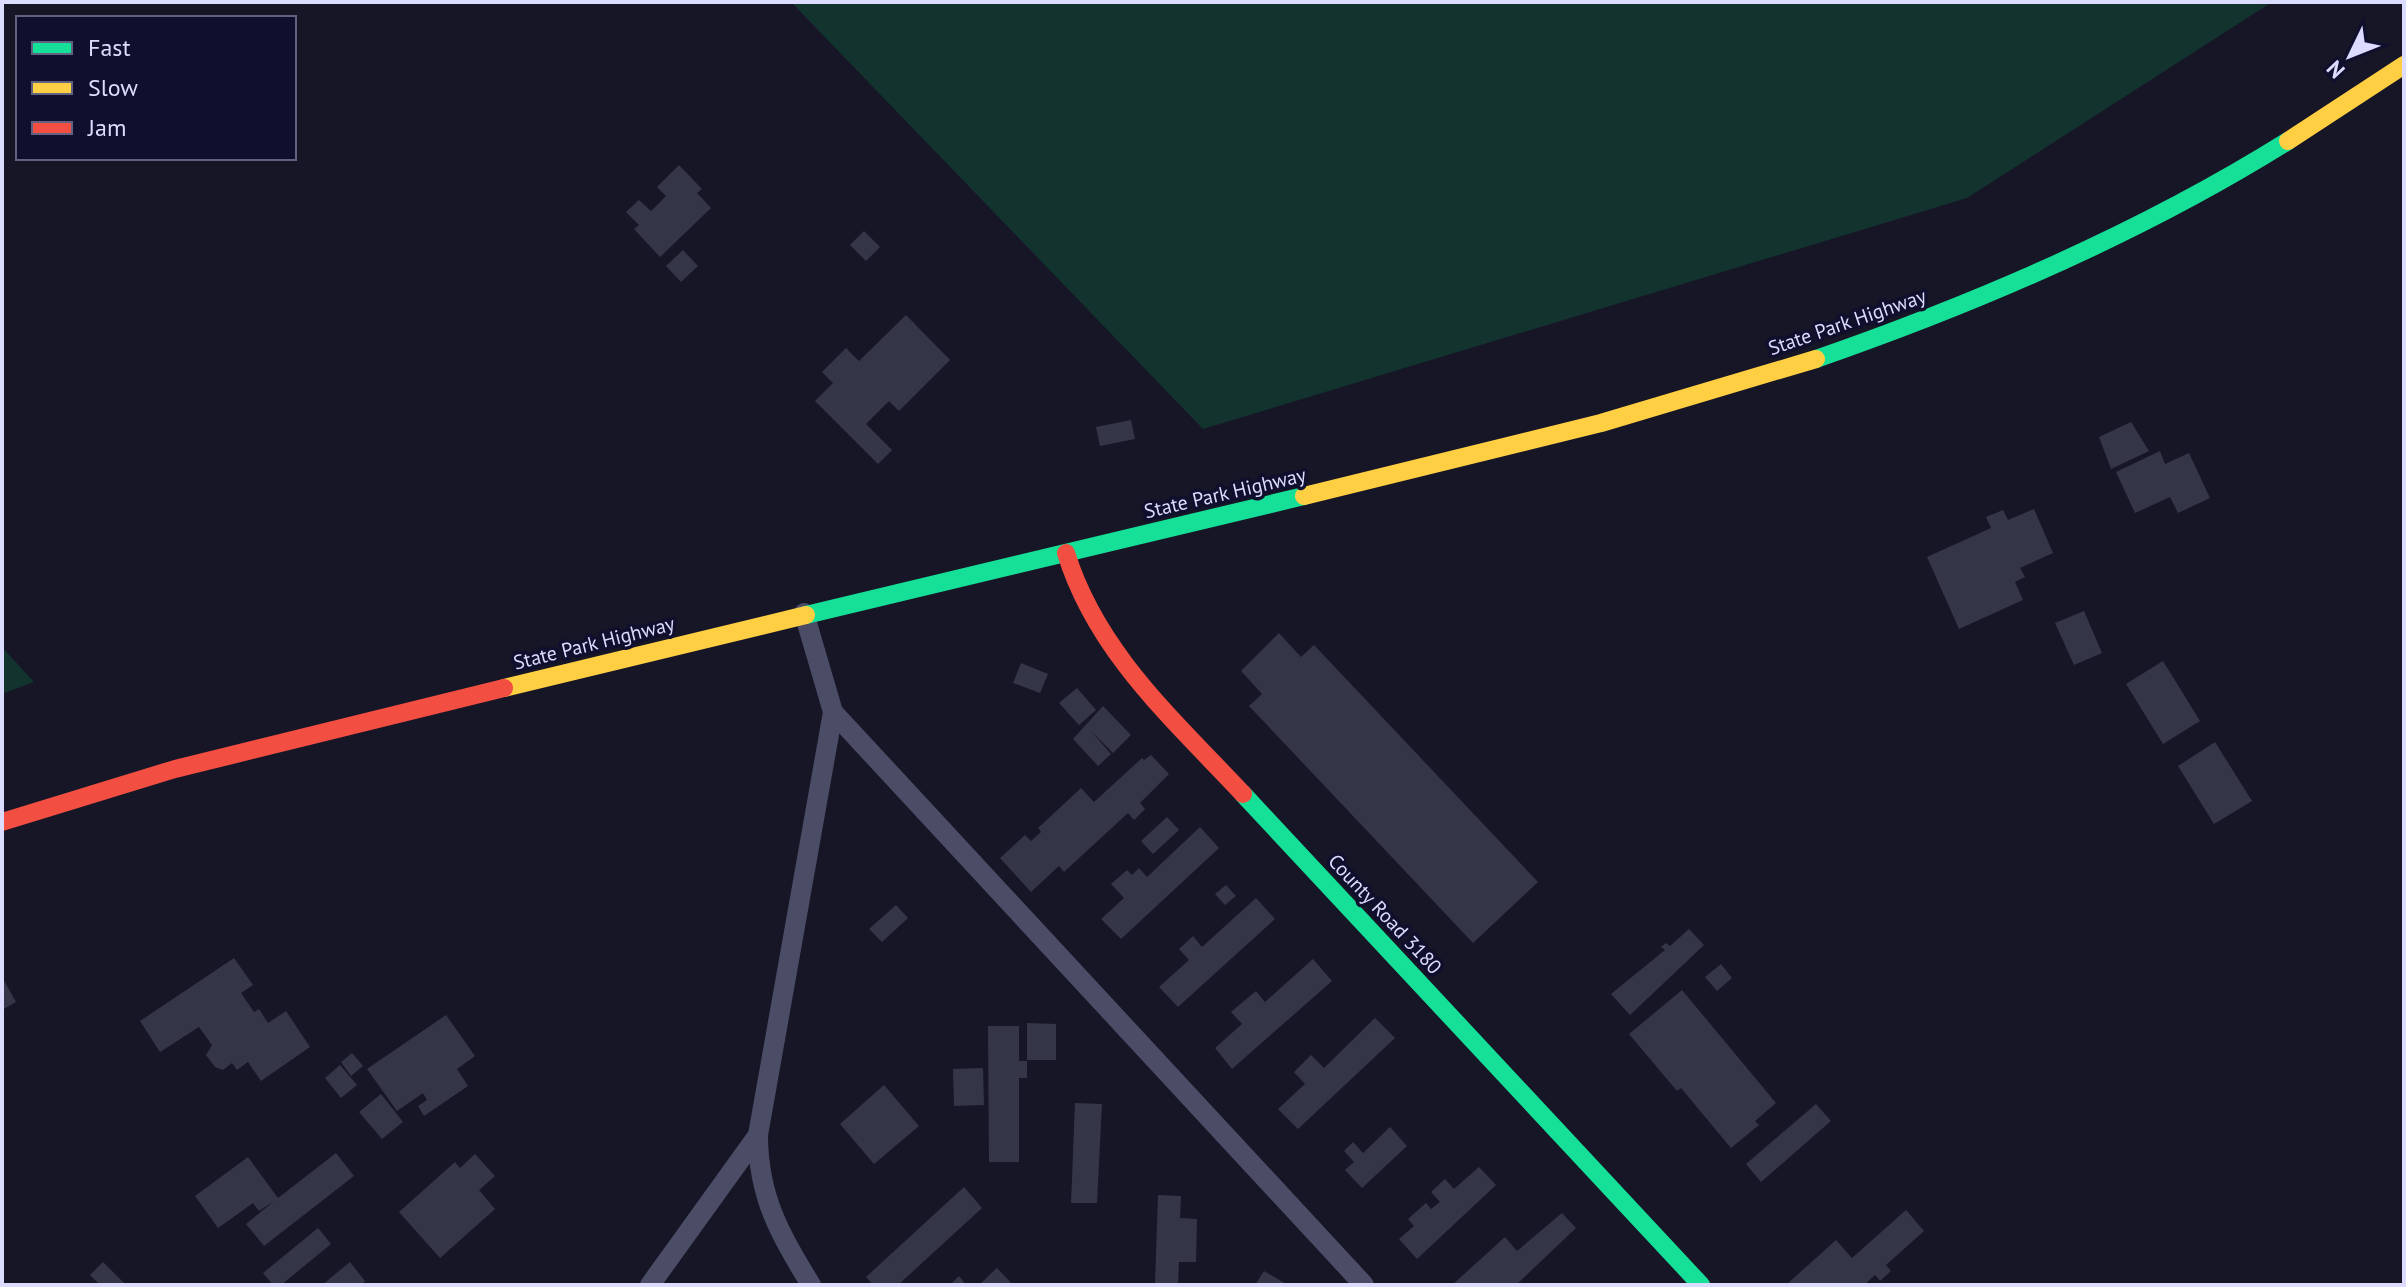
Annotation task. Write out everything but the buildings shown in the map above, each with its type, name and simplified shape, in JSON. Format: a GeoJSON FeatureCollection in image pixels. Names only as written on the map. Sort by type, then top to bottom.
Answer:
{"type":"FeatureCollection","features":[{"type":"Feature","properties":{"kind":"main road","name":"State Park Highway"},"geometry":{"type":"LineString","coordinates":[[2,822],[204,762],[804,613],[1507,447],[1771,373],[1874,339],[2033,275],[2145,221],[2299,133],[2404,65]]}},
{"type":"Feature","properties":{"kind":"main road","name":"County Road 3180"},"geometry":{"type":"LineString","coordinates":[[1066,553],[1080,600],[1097,631],[1127,670],[1701,1285]]}},
{"type":"Feature","properties":{"kind":"lane"},"geometry":{"type":"LineString","coordinates":[[804,613],[833,712],[758,1135],[758,1164],[764,1197],[811,1285]]}},
{"type":"Feature","properties":{"kind":"lane"},"geometry":{"type":"LineString","coordinates":[[833,712],[1364,1285]]}},
{"type":"Feature","properties":{"kind":"lane"},"geometry":{"type":"LineString","coordinates":[[650,1285],[758,1135]]}},
{"type":"Feature","properties":{"kind":"green space"},"geometry":{"type":"Polygon","coordinates":[[[791,2],[2272,2],[1967,198],[1203,429],[791,2]]]}},
{"type":"Feature","properties":{"kind":"green space"},"geometry":{"type":"Polygon","coordinates":[[[2,647],[34,682],[2,694],[2,647]]]}},
{"type":"Feature","properties":{"kind":"traffic: fast"},"geometry":{"type":"LineString","coordinates":[[1816,359],[1938,314],[2058,263],[2175,206],[2288,141]]}},
{"type":"Feature","properties":{"kind":"traffic: fast"},"geometry":{"type":"LineString","coordinates":[[806,615],[1304,496]]}},
{"type":"Feature","properties":{"kind":"traffic: fast"},"geometry":{"type":"LineString","coordinates":[[1243,794],[1701,1285]]}},
{"type":"Feature","properties":{"kind":"traffic: slow"},"geometry":{"type":"LineString","coordinates":[[2288,141],[2404,65]]}},
{"type":"Feature","properties":{"kind":"traffic: slow"},"geometry":{"type":"LineString","coordinates":[[1304,496],[1601,423],[1816,359]]}},
{"type":"Feature","properties":{"kind":"traffic: slow"},"geometry":{"type":"LineString","coordinates":[[504,688],[806,615]]}},
{"type":"Feature","properties":{"kind":"traffic: jam"},"geometry":{"type":"LineString","coordinates":[[1066,553],[1080,589],[1117,654],[1165,712],[1243,794]]}},
{"type":"Feature","properties":{"kind":"traffic: jam"},"geometry":{"type":"LineString","coordinates":[[2,822],[175,769],[504,688]]}}]}
